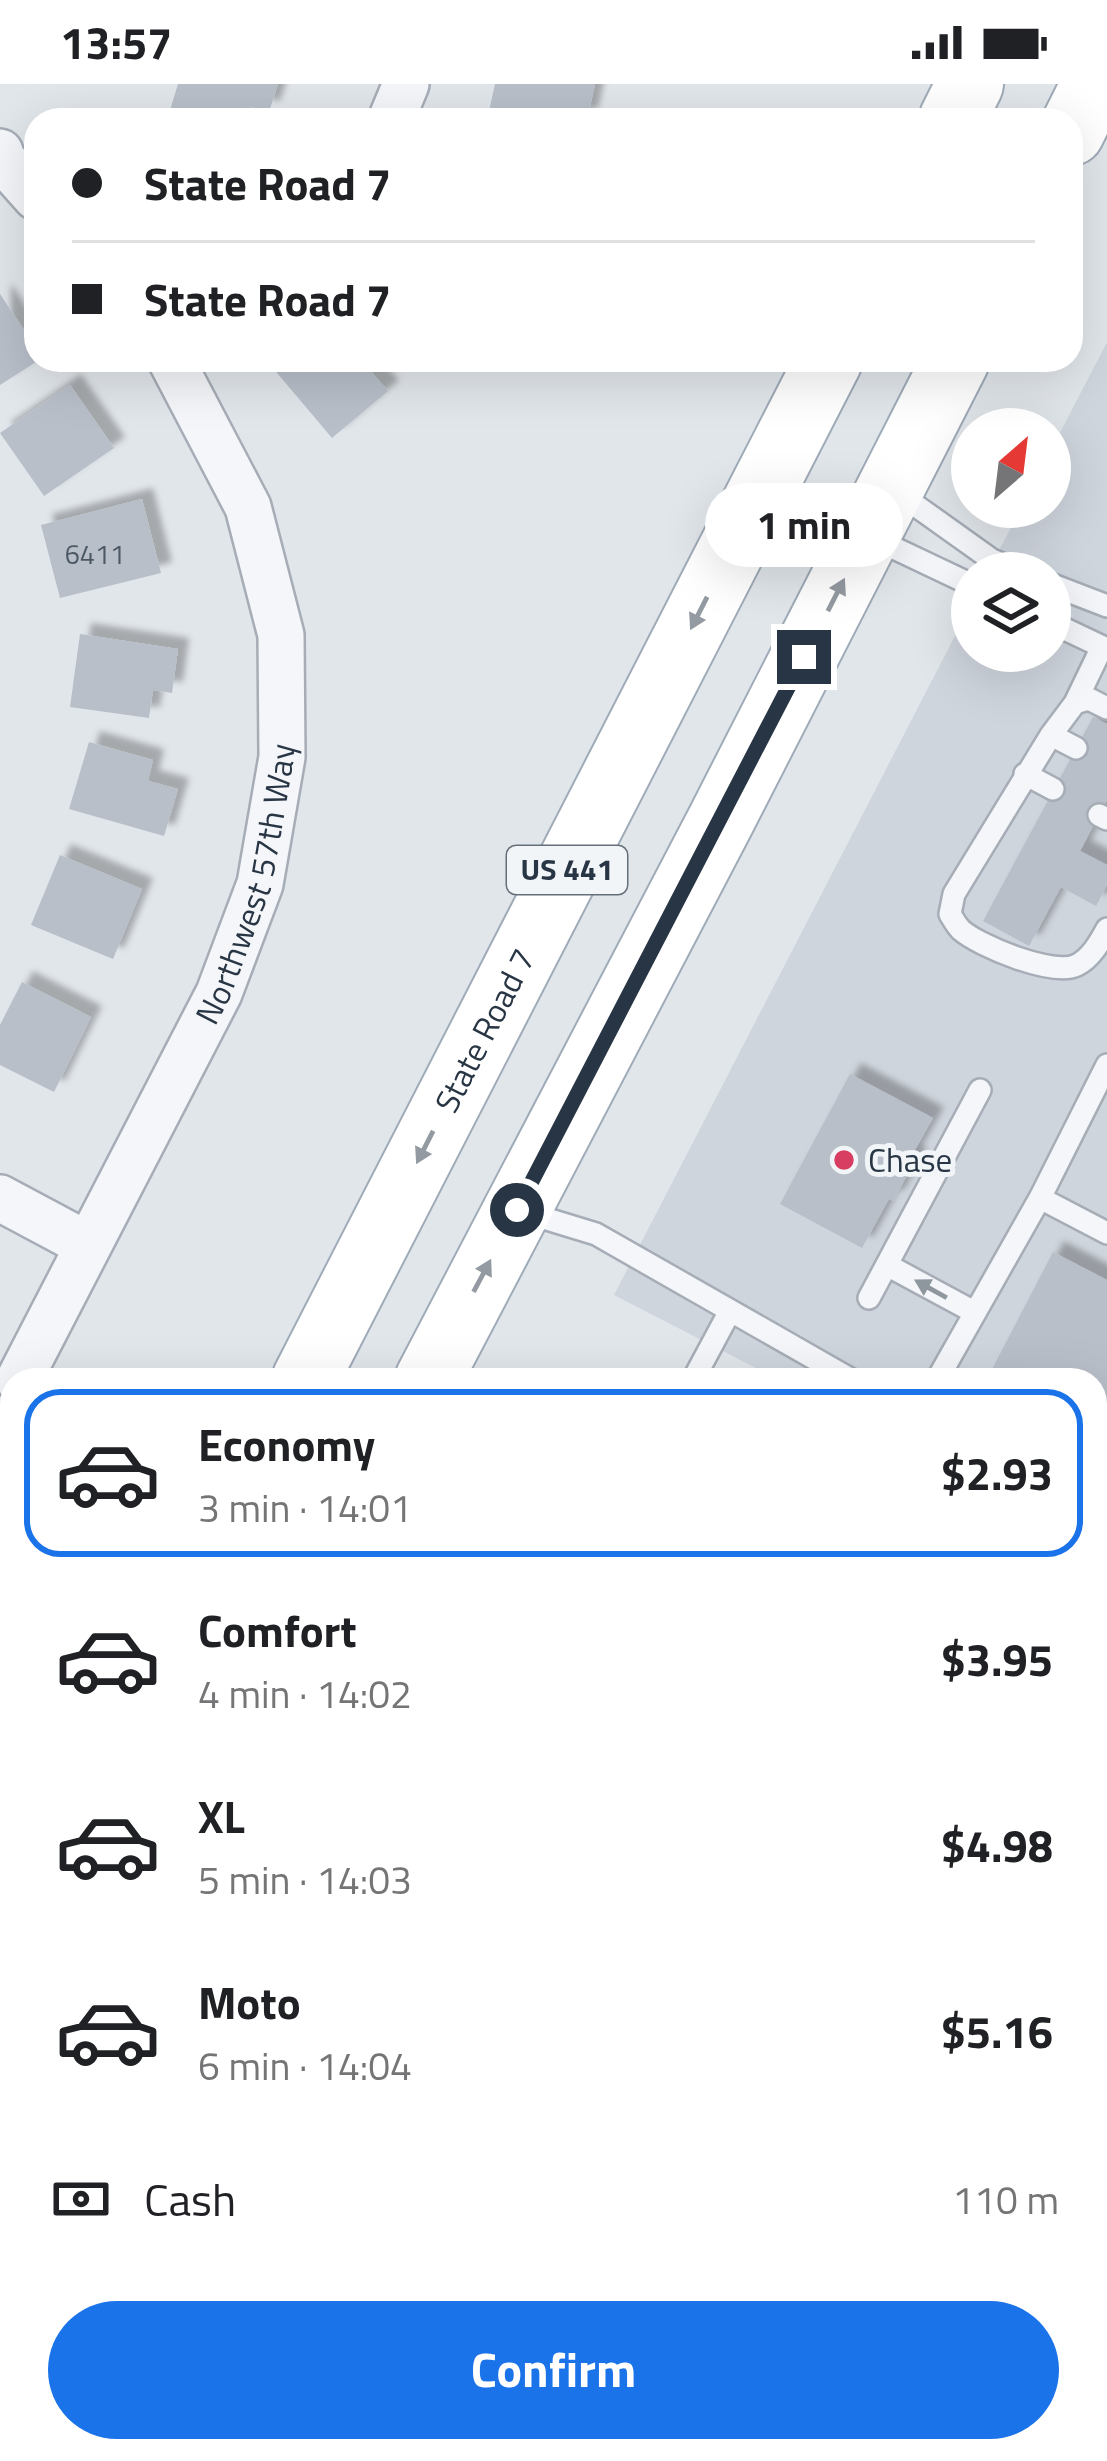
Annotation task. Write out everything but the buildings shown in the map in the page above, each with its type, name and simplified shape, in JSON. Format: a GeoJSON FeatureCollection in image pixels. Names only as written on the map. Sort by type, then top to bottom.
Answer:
{"type":"FeatureCollection","features":[{"type":"Feature","properties":{"kind":"main road","name":"State Road 7"},"geometry":{"type":"LineString","coordinates":[[311,1368],[823,372]]}},
{"type":"Feature","properties":{"kind":"main road","name":"US 441"},"geometry":{"type":"LineString","coordinates":[[434,1368],[950,372]]}},
{"type":"Feature","properties":{"kind":"street"},"geometry":{"type":"LineString","coordinates":[[1,157],[24,183]]}},
{"type":"Feature","properties":{"kind":"street","name":"Northwest 57th Way"},"geometry":{"type":"LineString","coordinates":[[25,1368],[219,993],[260,884],[282,757],[280,635],[248,507],[176,372]]}},
{"type":"Feature","properties":{"kind":"street"},"geometry":{"type":"LineString","coordinates":[[0,1198],[88,1245]]}},
{"type":"Feature","properties":{"kind":"lane"},"geometry":{"type":"LineString","coordinates":[[879,511],[974,552]]}},
{"type":"Feature","properties":{"kind":"lane"},"geometry":{"type":"LineString","coordinates":[[879,511],[951,568]]}},
{"type":"Feature","properties":{"kind":"lane"},"geometry":{"type":"LineString","coordinates":[[1071,592],[1107,606]]}},
{"type":"Feature","properties":{"kind":"lane"},"geometry":{"type":"LineString","coordinates":[[1071,632],[1105,648],[1076,703],[1025,774],[954,894],[950,914],[962,931],[1014,957],[1054,968],[1075,967],[1095,950],[1107,929]]}},
{"type":"Feature","properties":{"kind":"lane"},"geometry":{"type":"LineString","coordinates":[[1076,703],[1089,699],[1107,708]]}},
{"type":"Feature","properties":{"kind":"lane"},"geometry":{"type":"LineString","coordinates":[[1051,735],[1076,748]]}},
{"type":"Feature","properties":{"kind":"lane"},"geometry":{"type":"LineString","coordinates":[[1025,774],[1053,790]]}},
{"type":"Feature","properties":{"kind":"lane"},"geometry":{"type":"LineString","coordinates":[[944,1368],[1040,1198],[1107,1065]]}},
{"type":"Feature","properties":{"kind":"lane"},"geometry":{"type":"LineString","coordinates":[[869,1298],[980,1090]]}},
{"type":"Feature","properties":{"kind":"lane"},"geometry":{"type":"LineString","coordinates":[[1040,1198],[1107,1232]]}},
{"type":"Feature","properties":{"kind":"lane"},"geometry":{"type":"LineString","coordinates":[[517,1210],[596,1234],[831,1368]]}},
{"type":"Feature","properties":{"kind":"lane"},"geometry":{"type":"LineString","coordinates":[[887,1264],[974,1312]]}},
{"type":"Feature","properties":{"kind":"lane"},"geometry":{"type":"LineString","coordinates":[[699,1368],[730,1311]]}},
{"type":"Feature","properties":{"kind":"shaded area"},"geometry":{"type":"Polygon","coordinates":[[[1107,342],[1107,1368],[756,1368],[614,1295],[951,644],[951,672],[1071,672],[1071,552],[998,552],[1011,528],[1071,528],[1071,411],[1107,342]]]}},
{"type":"Feature","properties":{"kind":"place","name":"Chase"},"geometry":{"type":"Point","coordinates":[844,1160]}},
{"type":"Feature","properties":{"kind":"route"},"geometry":{"type":"LineString","coordinates":[[517,1210],[804,657]]}}]}
